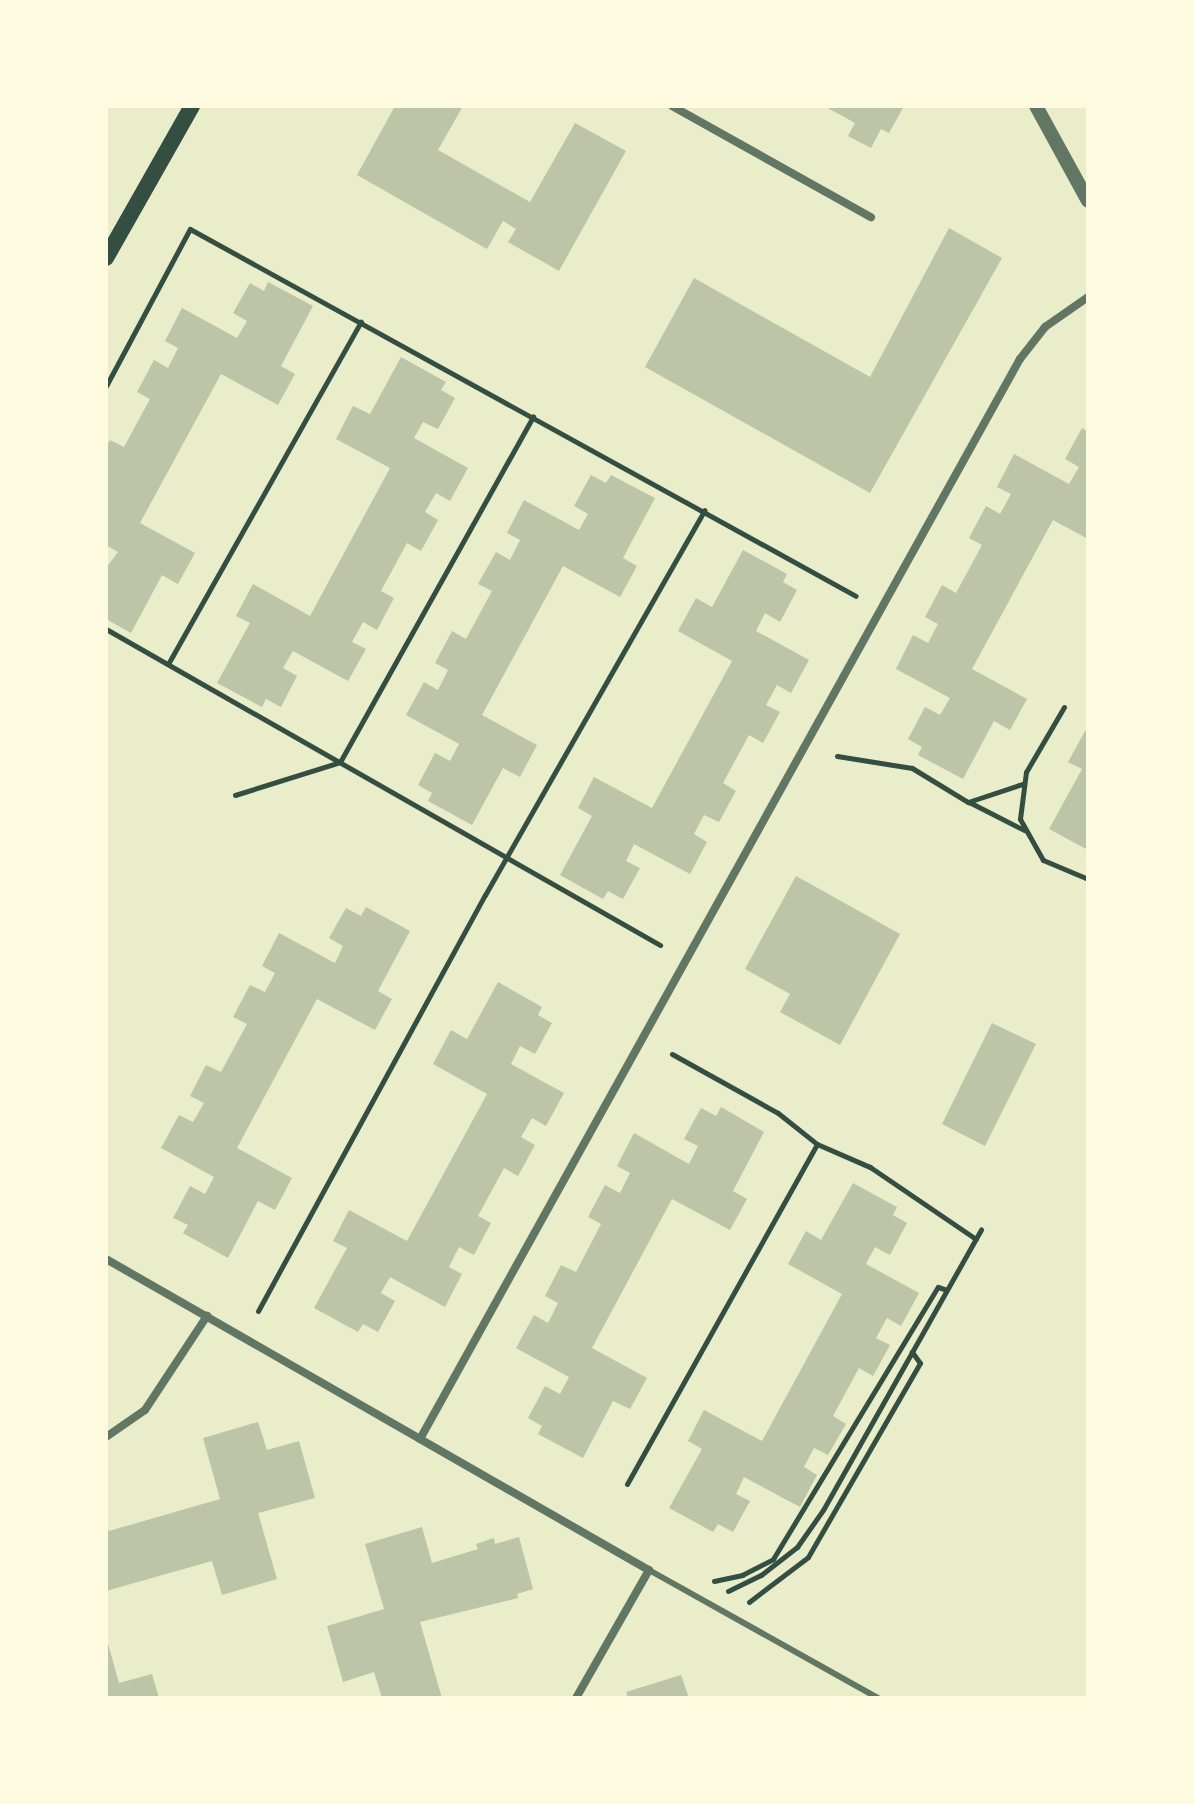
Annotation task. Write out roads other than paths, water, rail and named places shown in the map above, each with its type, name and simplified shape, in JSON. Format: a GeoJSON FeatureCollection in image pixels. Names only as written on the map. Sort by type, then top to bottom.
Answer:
{"type":"FeatureCollection","features":[{"type":"Feature","properties":{"kind":"main road"},"geometry":{"type":"LineString","coordinates":[[106,258],[192,106]]}},
{"type":"Feature","properties":{"kind":"street"},"geometry":{"type":"LineString","coordinates":[[672,106],[871,217]]}},
{"type":"Feature","properties":{"kind":"street"},"geometry":{"type":"LineString","coordinates":[[1036,106],[1088,201]]}},
{"type":"Feature","properties":{"kind":"street"},"geometry":{"type":"LineString","coordinates":[[420,1439],[1020,359],[1045,327],[1088,297]]}},
{"type":"Feature","properties":{"kind":"street"},"geometry":{"type":"LineString","coordinates":[[106,1259],[649,1570],[576,1698]]}},
{"type":"Feature","properties":{"kind":"street"},"geometry":{"type":"LineString","coordinates":[[106,1437],[145,1410],[207,1316]]}},
{"type":"Feature","properties":{"kind":"lane"},"geometry":{"type":"LineString","coordinates":[[649,1570],[878,1698]]}}]}
